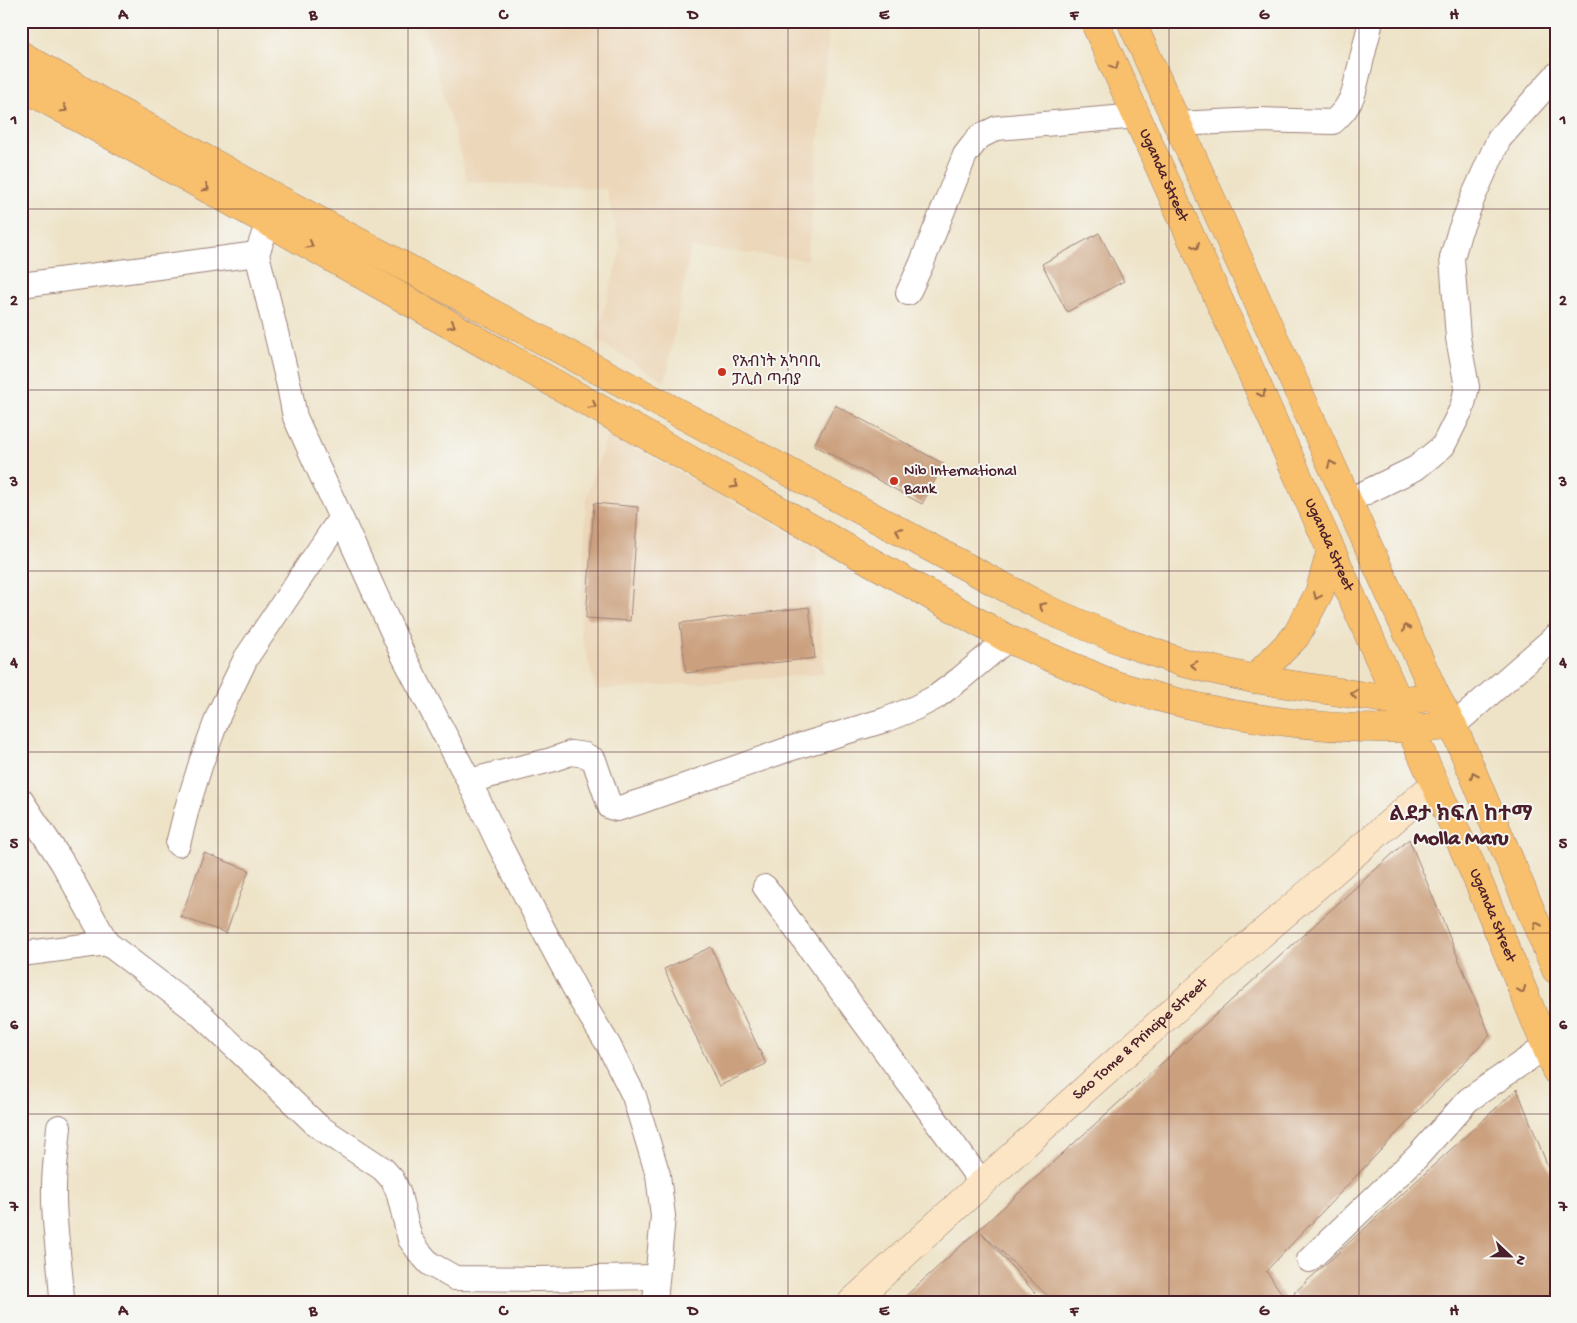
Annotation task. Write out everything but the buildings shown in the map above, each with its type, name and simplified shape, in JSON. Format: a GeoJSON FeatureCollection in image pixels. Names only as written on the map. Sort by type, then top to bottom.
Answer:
{"type":"FeatureCollection","features":[{"type":"Feature","properties":{"kind":"main road","name":"Uganda Street"},"geometry":{"type":"LineString","coordinates":[[1094,21],[1478,881],[1550,1059]]}},
{"type":"Feature","properties":{"kind":"main road","name":"Uganda Street"},"geometry":{"type":"LineString","coordinates":[[1131,21],[1436,696],[1454,726],[1556,970]]}},
{"type":"Feature","properties":{"kind":"main road"},"geometry":{"type":"LineString","coordinates":[[21,55],[109,106],[291,206],[1040,605],[1124,642],[1184,663],[1254,679],[1398,701],[1436,696]]}},
{"type":"Feature","properties":{"kind":"main road"},"geometry":{"type":"LineString","coordinates":[[21,86],[268,222],[1008,639],[1115,684],[1188,704],[1254,718],[1316,725],[1410,730],[1454,726]]}},
{"type":"Feature","properties":{"kind":"main road"},"geometry":{"type":"LineString","coordinates":[[1254,679],[1296,636],[1319,593],[1331,550]]}},
{"type":"Feature","properties":{"kind":"main road","name":"Sao Tome & Principe Street"},"geometry":{"type":"LineString","coordinates":[[852,1302],[1209,979],[1435,784]]}},
{"type":"Feature","properties":{"kind":"street"},"geometry":{"type":"LineString","coordinates":[[1177,124],[1258,120],[1333,122],[1344,113],[1350,102],[1371,21]]}},
{"type":"Feature","properties":{"kind":"street"},"geometry":{"type":"LineString","coordinates":[[1348,501],[1416,468],[1443,446],[1462,408],[1467,387],[1458,338],[1452,258],[1474,195],[1499,139],[1556,75]]}},
{"type":"Feature","properties":{"kind":"street"},"geometry":{"type":"LineString","coordinates":[[908,293],[921,266],[965,155],[979,137],[997,128],[1138,116]]}},
{"type":"Feature","properties":{"kind":"street"},"geometry":{"type":"LineString","coordinates":[[268,222],[257,254],[295,417],[404,657],[544,931],[582,1002],[609,1046],[634,1096],[658,1175],[663,1216],[655,1302]]}},
{"type":"Feature","properties":{"kind":"street"},"geometry":{"type":"LineString","coordinates":[[21,285],[257,254]]}},
{"type":"Feature","properties":{"kind":"street"},"geometry":{"type":"LineString","coordinates":[[178,844],[187,808],[219,714],[246,658],[340,519]]}},
{"type":"Feature","properties":{"kind":"street"},"geometry":{"type":"LineString","coordinates":[[1454,726],[1556,636]]}},
{"type":"Feature","properties":{"kind":"street"},"geometry":{"type":"LineString","coordinates":[[469,781],[571,753],[585,755],[594,760],[610,807],[617,809],[789,749],[886,720],[914,708],[936,697],[1008,639]]}},
{"type":"Feature","properties":{"kind":"street"},"geometry":{"type":"LineString","coordinates":[[21,800],[62,862],[107,943],[199,1013],[318,1126],[383,1169],[392,1179],[398,1191],[410,1239],[420,1254],[430,1264],[455,1278],[657,1277]]}},
{"type":"Feature","properties":{"kind":"street"},"geometry":{"type":"LineString","coordinates":[[765,887],[982,1183]]}},
{"type":"Feature","properties":{"kind":"street"},"geometry":{"type":"LineString","coordinates":[[21,954],[107,943]]}},
{"type":"Feature","properties":{"kind":"street"},"geometry":{"type":"LineString","coordinates":[[1309,1260],[1416,1157],[1468,1100],[1550,1059]]}},
{"type":"Feature","properties":{"kind":"street"},"geometry":{"type":"LineString","coordinates":[[59,1127],[54,1190],[56,1238],[62,1280],[62,1302]]}},
{"type":"Feature","properties":{"kind":"shaded area"},"geometry":{"type":"Polygon","coordinates":[[[423,21],[830,21],[807,260],[691,247],[665,382],[596,339],[621,248],[606,189],[468,182],[423,21]]]}},
{"type":"Feature","properties":{"kind":"shaded area"},"geometry":{"type":"Polygon","coordinates":[[[608,433],[816,548],[824,674],[596,690],[581,635],[586,498],[608,433]]]}},
{"type":"Feature","properties":{"kind":"place","name":"የአብነት አካባቢ ፓሊስ ጣብያ"},"geometry":{"type":"Point","coordinates":[722,372]}},
{"type":"Feature","properties":{"kind":"place","name":"Nib International Bank"},"geometry":{"type":"Point","coordinates":[894,481]}},
{"type":"Feature","properties":{"kind":"district","name":"ልደታ ክፍለ ከተማ Molla Maru"},"geometry":{"type":"Point","coordinates":[1461,828]}}]}
